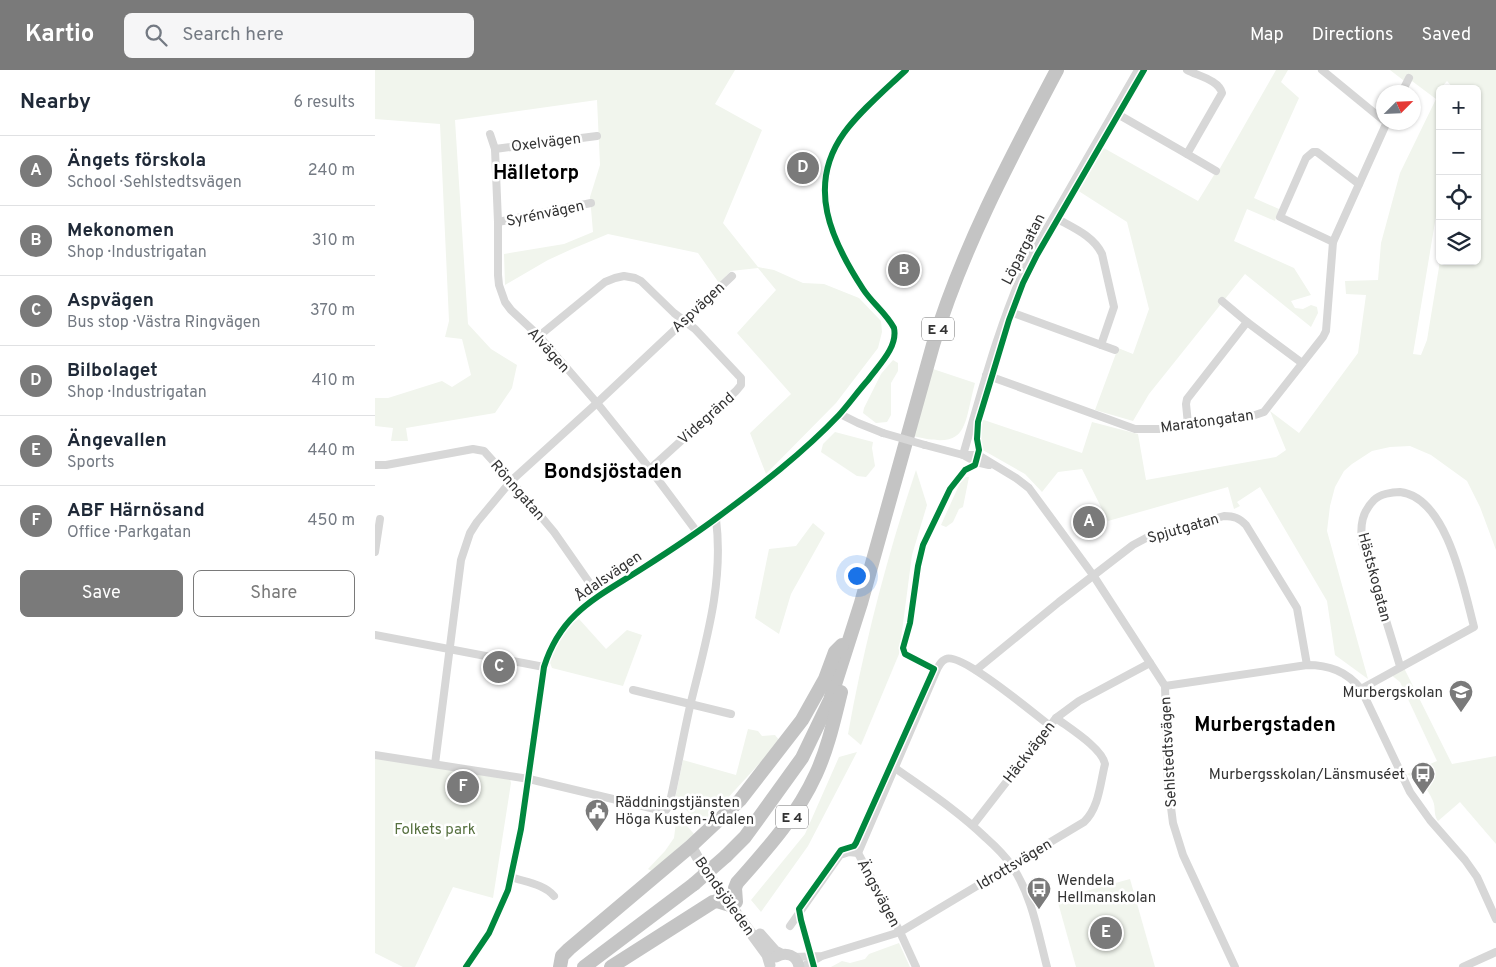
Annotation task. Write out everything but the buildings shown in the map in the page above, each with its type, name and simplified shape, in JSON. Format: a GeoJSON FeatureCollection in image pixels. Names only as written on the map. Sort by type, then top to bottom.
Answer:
{"type":"FeatureCollection","features":[{"type":"Feature","properties":{"kind":"highway","name":"E 4"},"geometry":{"type":"LineString","coordinates":[[584,967],[694,884],[727,856],[745,837],[778,792],[801,758],[818,727],[830,700],[913,393],[940,303],[971,223],[1048,70]]}},
{"type":"Feature","properties":{"kind":"highway","name":"E 4"},"geometry":{"type":"LineString","coordinates":[[733,904],[737,883],[790,820],[816,773],[827,746],[841,693],[844,674],[843,652],[861,603],[928,363],[945,310],[957,275],[987,206],[1057,70]]}},
{"type":"Feature","properties":{"kind":"highway","name":"E 4"},"geometry":{"type":"LineString","coordinates":[[560,967],[562,956],[569,948],[729,812],[763,772],[802,720],[825,679],[835,652],[843,652]]}},
{"type":"Feature","properties":{"kind":"highway"},"geometry":{"type":"LineString","coordinates":[[611,967],[713,902],[733,904]]}},
{"type":"Feature","properties":{"kind":"main road","name":"Bondsjöleden"},"geometry":{"type":"LineString","coordinates":[[691,846],[704,869],[733,904],[771,947],[781,954]]}},
{"type":"Feature","properties":{"kind":"main road","name":"Bondsjöleden"},"geometry":{"type":"LineString","coordinates":[[733,904],[767,955],[770,966]]}},
{"type":"Feature","properties":{"kind":"main road"},"geometry":{"type":"LineString","coordinates":[[770,966],[774,958],[781,954],[787,954],[798,964]]}},
{"type":"Feature","properties":{"kind":"street","name":"Ådalsvägen"},"geometry":{"type":"LineString","coordinates":[[466,967],[479,949],[497,917],[508,890],[529,779],[544,667],[549,650],[558,634],[578,611],[598,595],[716,519],[789,461],[840,414],[873,373],[893,343],[895,335],[891,323],[865,292],[842,252],[827,216],[824,185],[829,162],[845,132],[905,70]]}},
{"type":"Feature","properties":{"kind":"street","name":"Löpargatan"},"geometry":{"type":"LineString","coordinates":[[963,454],[1008,311],[1027,262],[1138,70]]}},
{"type":"Feature","properties":{"kind":"street"},"geometry":{"type":"LineString","coordinates":[[1187,70],[1216,84],[1222,93],[1187,154]]}},
{"type":"Feature","properties":{"kind":"street"},"geometry":{"type":"LineString","coordinates":[[1322,70],[1376,114]]}},
{"type":"Feature","properties":{"kind":"street"},"geometry":{"type":"LineString","coordinates":[[1406,85],[1409,78]]}},
{"type":"Feature","properties":{"kind":"street"},"geometry":{"type":"LineString","coordinates":[[1114,112],[1216,171]]}},
{"type":"Feature","properties":{"kind":"street","name":"Maratongatan"},"geometry":{"type":"LineString","coordinates":[[987,375],[1135,429],[1160,429],[1252,416],[1264,412],[1326,331],[1333,242],[1384,130]]}},
{"type":"Feature","properties":{"kind":"street","name":"Alvägen"},"geometry":{"type":"LineString","coordinates":[[490,134],[495,149],[498,276],[502,294],[511,310],[539,336],[597,403],[650,468],[697,532]]}},
{"type":"Feature","properties":{"kind":"street","name":"Oxelvägen"},"geometry":{"type":"LineString","coordinates":[[495,149],[597,136]]}},
{"type":"Feature","properties":{"kind":"street"},"geometry":{"type":"LineString","coordinates":[[1333,242],[1280,217],[1306,158],[1309,154],[1317,152],[1359,184]]}},
{"type":"Feature","properties":{"kind":"street","name":"Syrénvägen"},"geometry":{"type":"LineString","coordinates":[[498,222],[591,203]]}},
{"type":"Feature","properties":{"kind":"street"},"geometry":{"type":"LineString","coordinates":[[1054,217],[1092,239],[1102,254],[1114,307],[1101,345]]}},
{"type":"Feature","properties":{"kind":"street","name":"Videgränd"},"geometry":{"type":"LineString","coordinates":[[539,336],[605,282],[624,276],[635,278],[674,313],[695,328],[741,378],[741,385],[650,468]]}},
{"type":"Feature","properties":{"kind":"street","name":"Aspvägen"},"geometry":{"type":"LineString","coordinates":[[435,764],[461,560],[466,544],[477,522],[511,481],[732,276]]}},
{"type":"Feature","properties":{"kind":"street"},"geometry":{"type":"LineString","coordinates":[[1222,301],[1302,363]]}},
{"type":"Feature","properties":{"kind":"street"},"geometry":{"type":"LineString","coordinates":[[1008,311],[1115,350]]}},
{"type":"Feature","properties":{"kind":"street"},"geometry":{"type":"LineString","coordinates":[[1188,424],[1187,399],[1247,322]]}},
{"type":"Feature","properties":{"kind":"street","name":"Sehlstedtsvägen"},"geometry":{"type":"LineString","coordinates":[[840,414],[858,424],[883,433],[925,445],[977,456],[1016,478],[1029,488],[1093,574],[1165,686],[1168,784],[1173,823],[1183,855],[1235,967]]}},
{"type":"Feature","properties":{"kind":"street","name":"Rönngatan"},"geometry":{"type":"LineString","coordinates":[[375,465],[386,465],[477,449],[488,455],[554,532],[598,595]]}},
{"type":"Feature","properties":{"kind":"street","name":"Hästskogatan"},"geometry":{"type":"LineString","coordinates":[[1396,492],[1415,498],[1431,511],[1442,526],[1450,544],[1474,627],[1400,666],[1361,535],[1362,516],[1367,508],[1377,497],[1396,492]]}},
{"type":"Feature","properties":{"kind":"street","name":"Spjutgatan"},"geometry":{"type":"LineString","coordinates":[[976,670],[1093,574],[1133,545],[1148,537],[1224,516],[1233,516],[1241,519],[1247,525],[1297,608],[1307,665]]}},
{"type":"Feature","properties":{"kind":"street"},"geometry":{"type":"LineString","coordinates":[[375,552],[380,519]]}},
{"type":"Feature","properties":{"kind":"street"},"geometry":{"type":"LineString","coordinates":[[375,754],[529,779],[659,810],[667,809],[680,757],[690,704],[712,618],[718,565],[716,519]]}},
{"type":"Feature","properties":{"kind":"street"},"geometry":{"type":"LineString","coordinates":[[375,635],[544,667]]}},
{"type":"Feature","properties":{"kind":"street","name":"Ängsvägen"},"geometry":{"type":"LineString","coordinates":[[916,967],[901,932],[858,853],[942,661],[947,658],[954,658],[976,670]]}},
{"type":"Feature","properties":{"kind":"street","name":"Häckvägen"},"geometry":{"type":"LineString","coordinates":[[973,825],[1055,718],[1079,701],[1150,663]]}},
{"type":"Feature","properties":{"kind":"street"},"geometry":{"type":"LineString","coordinates":[[1165,686],[1307,665],[1321,665],[1334,669],[1354,680],[1361,689],[1410,792],[1430,820],[1465,860],[1477,877],[1496,919]]}},
{"type":"Feature","properties":{"kind":"street"},"geometry":{"type":"LineString","coordinates":[[1361,689],[1400,666]]}},
{"type":"Feature","properties":{"kind":"street"},"geometry":{"type":"LineString","coordinates":[[976,670],[1049,725]]}},
{"type":"Feature","properties":{"kind":"street"},"geometry":{"type":"LineString","coordinates":[[633,690],[731,714]]}},
{"type":"Feature","properties":{"kind":"street","name":"Idrottsvägen"},"geometry":{"type":"LineString","coordinates":[[798,964],[901,932],[1084,822],[1093,810],[1097,800],[1105,764],[1102,755],[1055,718]]}},
{"type":"Feature","properties":{"kind":"street"},"geometry":{"type":"LineString","coordinates":[[895,768],[973,825],[1012,865],[1031,907],[1047,967]]}},
{"type":"Feature","properties":{"kind":"street"},"geometry":{"type":"LineString","coordinates":[[790,926],[841,855],[849,852],[858,853]]}},
{"type":"Feature","properties":{"kind":"street"},"geometry":{"type":"LineString","coordinates":[[511,877],[536,884],[554,896]]}},
{"type":"Feature","properties":{"kind":"street"},"geometry":{"type":"LineString","coordinates":[[1463,967],[1496,952]]}},
{"type":"Feature","properties":{"kind":"street","name":"Idrottsvägen"},"geometry":{"type":"LineString","coordinates":[[798,964],[822,956]]}},
{"type":"Feature","properties":{"kind":"green space"},"geometry":{"type":"Polygon","coordinates":[[[375,70],[735,70],[715,104],[762,130],[723,223],[758,267],[774,270],[803,283],[824,284],[859,298],[881,321],[882,332],[878,348],[836,403],[766,474],[750,433],[791,394],[737,333],[776,290],[758,268],[731,271],[719,283],[698,253],[608,234],[548,260],[505,285],[504,254],[564,244],[593,232],[590,197],[600,165],[597,100],[455,120],[468,324],[491,349],[517,365],[512,388],[495,413],[406,428],[408,441],[391,441],[393,428],[375,426],[375,398],[388,398],[442,381],[452,387],[471,375],[462,339],[445,337],[449,321],[440,124],[375,119],[375,70]]]}},
{"type":"Feature","properties":{"kind":"green space"},"geometry":{"type":"Polygon","coordinates":[[[1276,70],[1288,70],[1281,82],[1299,98],[1254,198],[1279,209],[1275,221],[1247,209],[1234,241],[1294,268],[1311,295],[1291,301],[1295,308],[1303,309],[1311,305],[1317,307],[1318,313],[1311,327],[1245,274],[1149,394],[1133,421],[1095,410],[1118,348],[1133,354],[1149,309],[1127,222],[1077,190],[1102,147],[1198,201],[1219,170],[1276,70]]]}},
{"type":"Feature","properties":{"kind":"green space"},"geometry":{"type":"Polygon","coordinates":[[[1390,70],[1496,70],[1496,550],[1480,507],[1467,481],[1431,455],[1410,446],[1390,447],[1372,451],[1344,471],[1335,487],[1330,506],[1327,531],[1368,679],[1335,655],[1327,601],[1260,487],[1237,502],[1240,506],[1234,509],[1228,487],[1108,521],[1082,469],[1058,472],[1042,492],[1025,474],[981,449],[979,435],[981,419],[1082,453],[1092,422],[1138,434],[1146,480],[1276,457],[1286,450],[1270,411],[1299,433],[1358,353],[1366,295],[1346,294],[1345,281],[1378,280],[1381,243],[1400,173],[1436,99],[1421,88],[1421,85],[1403,80],[1390,70]]]}},
{"type":"Feature","properties":{"kind":"green space"},"geometry":{"type":"Polygon","coordinates":[[[893,360],[898,363],[898,371],[891,383],[891,415],[887,422],[876,423],[863,413],[864,408],[881,374],[893,360]]]}},
{"type":"Feature","properties":{"kind":"green space"},"geometry":{"type":"Polygon","coordinates":[[[933,369],[975,383],[961,432],[945,440],[931,440],[913,436],[933,369]]]}},
{"type":"Feature","properties":{"kind":"green space"},"geometry":{"type":"Polygon","coordinates":[[[835,432],[873,442],[875,466],[866,477],[857,476],[821,452],[823,444],[835,432]]]}},
{"type":"Feature","properties":{"kind":"green space"},"geometry":{"type":"Polygon","coordinates":[[[916,470],[927,505],[912,555],[899,654],[861,745],[848,734],[854,701],[877,601],[895,535],[916,470]]]}},
{"type":"Feature","properties":{"kind":"green space"},"geometry":{"type":"Polygon","coordinates":[[[966,477],[969,477],[963,507],[959,509],[953,522],[946,527],[941,525],[960,483],[966,477]]]}},
{"type":"Feature","properties":{"kind":"green space"},"geometry":{"type":"Polygon","coordinates":[[[813,523],[825,533],[791,594],[779,634],[755,618],[769,549],[796,546],[813,523]]]}},
{"type":"Feature","properties":{"kind":"green space"},"geometry":{"type":"Polygon","coordinates":[[[579,619],[606,649],[627,630],[642,635],[623,686],[552,668],[549,660],[568,626],[579,619]]]}},
{"type":"Feature","properties":{"kind":"green space"},"geometry":{"type":"Polygon","coordinates":[[[1405,660],[1405,670],[1452,764],[1496,756],[1496,844],[1460,802],[1438,821],[1429,792],[1407,774],[1437,761],[1400,682],[1390,674],[1400,668],[1405,660]]]}},
{"type":"Feature","properties":{"kind":"green space"},"geometry":{"type":"Polygon","coordinates":[[[748,729],[758,731],[762,736],[775,735],[780,741],[714,813],[701,823],[675,799],[683,760],[736,775],[748,729]]]}},
{"type":"Feature","properties":{"kind":"green space"},"geometry":{"type":"Polygon","coordinates":[[[857,752],[808,846],[761,912],[751,900],[805,834],[839,757],[857,752]]]}},
{"type":"Feature","properties":{"kind":"green space","name":"Folkets park"},"geometry":{"type":"Polygon","coordinates":[[[375,758],[510,779],[511,783],[493,898],[453,887],[415,967],[403,967],[375,953],[375,758]]]}},
{"type":"Feature","properties":{"kind":"green space"},"geometry":{"type":"Polygon","coordinates":[[[676,822],[687,826],[694,834],[652,871],[648,869],[674,838],[676,822]]]}},
{"type":"Feature","properties":{"kind":"green space"},"geometry":{"type":"Polygon","coordinates":[[[1130,879],[1155,967],[1076,967],[1057,899],[1130,879]]]}},
{"type":"Feature","properties":{"kind":"green space"},"geometry":{"type":"Polygon","coordinates":[[[899,943],[910,967],[831,967],[842,961],[850,963],[865,959],[869,954],[899,943]]]}},
{"type":"Feature","properties":{"kind":"cycle path"},"geometry":{"type":"LineString","coordinates":[[466,967],[489,933],[508,890],[521,829],[544,667],[551,648],[560,632],[571,619],[596,598],[700,530],[781,469],[839,415],[887,356],[893,342],[894,328],[863,289],[841,251],[827,212],[825,193],[826,173],[833,153],[844,133],[866,108],[906,70]]}},
{"type":"Feature","properties":{"kind":"cycle path"},"geometry":{"type":"LineString","coordinates":[[814,967],[799,909],[841,850],[854,846],[856,843],[934,669],[905,654],[903,648],[910,623],[923,545],[950,489],[965,470],[975,465],[979,450],[977,439],[978,422],[1009,320],[1023,283],[1037,255],[1144,70]]}},
{"type":"Feature","properties":{"kind":"place","name":"Bilbolaget"},"geometry":{"type":"Point","coordinates":[803,168]}},
{"type":"Feature","properties":{"kind":"place","name":"Mekonomen"},"geometry":{"type":"Point","coordinates":[904,270]}},
{"type":"Feature","properties":{"kind":"place","name":"Ängets förskola"},"geometry":{"type":"Point","coordinates":[1089,522]}},
{"type":"Feature","properties":{"kind":"place","name":"Aspvägen"},"geometry":{"type":"Point","coordinates":[499,667]}},
{"type":"Feature","properties":{"kind":"place","name":"Murbergskolan"},"geometry":{"type":"Point","coordinates":[1461,713]}},
{"type":"Feature","properties":{"kind":"place","name":"ABF Härnösand"},"geometry":{"type":"Point","coordinates":[463,787]}},
{"type":"Feature","properties":{"kind":"place","name":"Murbergsskolan/Länsmuséet"},"geometry":{"type":"Point","coordinates":[1423,795]}},
{"type":"Feature","properties":{"kind":"place","name":"Räddningstjänsten Höga Kusten-Ådalen"},"geometry":{"type":"Point","coordinates":[597,832]}},
{"type":"Feature","properties":{"kind":"place","name":"Wendela Hellmanskolan"},"geometry":{"type":"Point","coordinates":[1039,910]}},
{"type":"Feature","properties":{"kind":"place","name":"Ängevallen"},"geometry":{"type":"Point","coordinates":[1106,933]}},
{"type":"Feature","properties":{"kind":"district","name":"Hälletorp"},"geometry":{"type":"Point","coordinates":[536,172]}},
{"type":"Feature","properties":{"kind":"district","name":"Bondsjöstaden"},"geometry":{"type":"Point","coordinates":[613,471]}},
{"type":"Feature","properties":{"kind":"district","name":"Murbergstaden"},"geometry":{"type":"Point","coordinates":[1265,724]}}]}
